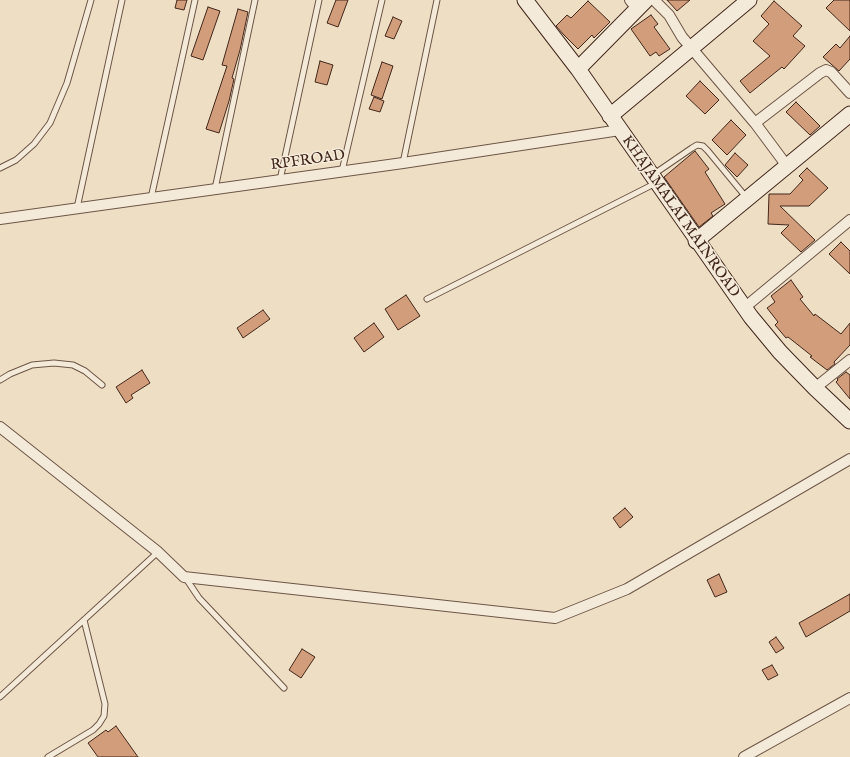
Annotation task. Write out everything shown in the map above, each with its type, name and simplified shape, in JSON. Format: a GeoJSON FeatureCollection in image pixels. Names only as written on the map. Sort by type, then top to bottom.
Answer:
{"type":"FeatureCollection","features":[{"type":"Feature","properties":{"kind":"main road","name":"KHAJAMALAI MAINROAD"},"geometry":{"type":"LineString","coordinates":[[525,0],[578,69],[696,241],[744,308],[780,352],[815,388],[850,420]]}},
{"type":"Feature","properties":{"kind":"main road"},"geometry":{"type":"LineString","coordinates":[[610,116],[749,0]]}},
{"type":"Feature","properties":{"kind":"main road"},"geometry":{"type":"LineString","coordinates":[[578,69],[638,3]]}},
{"type":"Feature","properties":{"kind":"main road"},"geometry":{"type":"LineString","coordinates":[[696,241],[850,114]]}},
{"type":"Feature","properties":{"kind":"street"},"geometry":{"type":"LineString","coordinates":[[654,0],[669,15],[682,37],[755,123],[787,166]]}},
{"type":"Feature","properties":{"kind":"street"},"geometry":{"type":"LineString","coordinates":[[755,123],[826,70],[831,72],[850,93]]}},
{"type":"Feature","properties":{"kind":"street","name":"RPFROAD"},"geometry":{"type":"LineString","coordinates":[[0,219],[403,163],[620,130]]}},
{"type":"Feature","properties":{"kind":"street"},"geometry":{"type":"LineString","coordinates":[[744,308],[850,220]]}},
{"type":"Feature","properties":{"kind":"street"},"geometry":{"type":"LineString","coordinates":[[815,388],[850,360]]}},
{"type":"Feature","properties":{"kind":"street"},"geometry":{"type":"LineString","coordinates":[[0,427],[158,552],[184,577],[555,618],[627,589],[850,459]]}},
{"type":"Feature","properties":{"kind":"street"},"geometry":{"type":"LineString","coordinates":[[744,757],[850,698]]}},
{"type":"Feature","properties":{"kind":"lane"},"geometry":{"type":"LineString","coordinates":[[0,168],[16,160],[34,144],[50,123],[67,82],[91,0]]}},
{"type":"Feature","properties":{"kind":"lane"},"geometry":{"type":"LineString","coordinates":[[77,208],[122,0]]}},
{"type":"Feature","properties":{"kind":"lane"},"geometry":{"type":"LineString","coordinates":[[151,198],[195,0]]}},
{"type":"Feature","properties":{"kind":"lane"},"geometry":{"type":"LineString","coordinates":[[215,189],[255,0]]}},
{"type":"Feature","properties":{"kind":"lane"},"geometry":{"type":"LineString","coordinates":[[280,180],[319,0]]}},
{"type":"Feature","properties":{"kind":"lane"},"geometry":{"type":"LineString","coordinates":[[342,171],[382,0]]}},
{"type":"Feature","properties":{"kind":"lane"},"geometry":{"type":"LineString","coordinates":[[403,163],[437,0]]}},
{"type":"Feature","properties":{"kind":"lane"},"geometry":{"type":"LineString","coordinates":[[427,300],[654,180],[697,145],[702,146],[708,151],[747,199]]}},
{"type":"Feature","properties":{"kind":"lane"},"geometry":{"type":"LineString","coordinates":[[0,380],[32,365],[54,363],[74,365],[85,371],[102,386]]}},
{"type":"Feature","properties":{"kind":"lane"},"geometry":{"type":"LineString","coordinates":[[0,697],[158,552]]}},
{"type":"Feature","properties":{"kind":"lane"},"geometry":{"type":"LineString","coordinates":[[184,577],[199,598],[284,688]]}},
{"type":"Feature","properties":{"kind":"lane"},"geometry":{"type":"LineString","coordinates":[[48,757],[93,730],[104,716],[105,704],[84,620]]}},
{"type":"Feature","properties":{"kind":"building"},"geometry":{"type":"Polygon","coordinates":[[[177,0],[187,0],[184,10],[175,8],[177,0]]]}},
{"type":"Feature","properties":{"kind":"building"},"geometry":{"type":"Polygon","coordinates":[[[336,0],[348,0],[338,27],[327,23],[336,0]]]}},
{"type":"Feature","properties":{"kind":"building"},"geometry":{"type":"Polygon","coordinates":[[[667,0],[690,0],[677,11],[667,0]]]}},
{"type":"Feature","properties":{"kind":"building"},"geometry":{"type":"Polygon","coordinates":[[[834,0],[850,0],[850,31],[826,8],[834,0]]]}},
{"type":"Feature","properties":{"kind":"building"},"geometry":{"type":"Polygon","coordinates":[[[588,1],[610,22],[594,38],[592,35],[578,49],[556,26],[567,15],[571,18],[588,1]]]}},
{"type":"Feature","properties":{"kind":"building"},"geometry":{"type":"Polygon","coordinates":[[[774,1],[802,26],[793,36],[805,46],[784,69],[782,67],[750,93],[740,81],[770,56],[753,41],[769,24],[761,16],[774,1]]]}},
{"type":"Feature","properties":{"kind":"building"},"geometry":{"type":"Polygon","coordinates":[[[208,7],[220,11],[203,60],[191,56],[208,7]]]}},
{"type":"Feature","properties":{"kind":"building"},"geometry":{"type":"Polygon","coordinates":[[[238,9],[248,12],[232,78],[234,79],[229,101],[219,133],[206,129],[227,66],[222,65],[238,9]]]}},
{"type":"Feature","properties":{"kind":"building"},"geometry":{"type":"Polygon","coordinates":[[[651,15],[658,24],[654,27],[670,49],[659,56],[656,52],[650,56],[631,29],[651,15]]]}},
{"type":"Feature","properties":{"kind":"building"},"geometry":{"type":"Polygon","coordinates":[[[393,17],[402,21],[394,39],[385,36],[393,17]]]}},
{"type":"Feature","properties":{"kind":"building"},"geometry":{"type":"Polygon","coordinates":[[[850,36],[850,59],[839,71],[823,57],[836,44],[840,48],[850,36]]]}},
{"type":"Feature","properties":{"kind":"building"},"geometry":{"type":"Polygon","coordinates":[[[320,61],[333,65],[327,85],[315,82],[320,61]]]}},
{"type":"Feature","properties":{"kind":"building"},"geometry":{"type":"Polygon","coordinates":[[[382,62],[393,66],[382,99],[371,95],[382,62]]]}},
{"type":"Feature","properties":{"kind":"building"},"geometry":{"type":"Polygon","coordinates":[[[700,81],[719,100],[705,114],[686,96],[700,81]]]}},
{"type":"Feature","properties":{"kind":"building"},"geometry":{"type":"Polygon","coordinates":[[[374,97],[384,101],[380,112],[369,109],[374,97]]]}},
{"type":"Feature","properties":{"kind":"building"},"geometry":{"type":"Polygon","coordinates":[[[796,102],[820,126],[810,135],[786,112],[796,102]]]}},
{"type":"Feature","properties":{"kind":"building"},"geometry":{"type":"Polygon","coordinates":[[[731,120],[746,135],[727,155],[712,140],[731,120]]]}},
{"type":"Feature","properties":{"kind":"building"},"geometry":{"type":"Polygon","coordinates":[[[695,151],[709,169],[705,172],[725,204],[711,213],[713,216],[699,227],[664,177],[695,151]]]}},
{"type":"Feature","properties":{"kind":"building"},"geometry":{"type":"Polygon","coordinates":[[[735,153],[748,165],[737,177],[725,165],[735,153]]]}},
{"type":"Feature","properties":{"kind":"building"},"geometry":{"type":"Polygon","coordinates":[[[807,168],[828,188],[809,206],[780,206],[815,240],[801,252],[781,233],[789,225],[768,224],[769,194],[790,194],[803,180],[799,176],[807,168]]]}},
{"type":"Feature","properties":{"kind":"building"},"geometry":{"type":"Polygon","coordinates":[[[841,242],[850,251],[850,274],[829,254],[841,242]]]}},
{"type":"Feature","properties":{"kind":"building"},"geometry":{"type":"Polygon","coordinates":[[[791,280],[803,297],[800,299],[814,316],[815,314],[841,334],[850,323],[850,345],[834,362],[835,364],[827,370],[788,337],[786,338],[775,325],[778,322],[767,308],[775,302],[771,296],[791,280]]]}},
{"type":"Feature","properties":{"kind":"building"},"geometry":{"type":"Polygon","coordinates":[[[406,295],[420,316],[398,330],[385,309],[406,295]]]}},
{"type":"Feature","properties":{"kind":"building"},"geometry":{"type":"Polygon","coordinates":[[[263,310],[270,319],[243,338],[237,328],[263,310]]]}},
{"type":"Feature","properties":{"kind":"building"},"geometry":{"type":"Polygon","coordinates":[[[374,323],[384,337],[364,352],[354,338],[374,323]]]}},
{"type":"Feature","properties":{"kind":"building"},"geometry":{"type":"Polygon","coordinates":[[[142,370],[150,383],[131,395],[133,398],[126,403],[116,387],[142,370]]]}},
{"type":"Feature","properties":{"kind":"building"},"geometry":{"type":"Polygon","coordinates":[[[846,372],[850,375],[850,399],[836,382],[838,380],[837,379],[846,372]]]}},
{"type":"Feature","properties":{"kind":"building"},"geometry":{"type":"Polygon","coordinates":[[[625,508],[633,517],[620,528],[613,518],[625,508]]]}},
{"type":"Feature","properties":{"kind":"building"},"geometry":{"type":"Polygon","coordinates":[[[719,574],[727,592],[715,597],[707,580],[719,574]]]}},
{"type":"Feature","properties":{"kind":"building"},"geometry":{"type":"Polygon","coordinates":[[[850,594],[850,611],[806,637],[799,623],[850,594]]]}},
{"type":"Feature","properties":{"kind":"building"},"geometry":{"type":"Polygon","coordinates":[[[776,637],[784,648],[776,653],[769,642],[776,637]]]}},
{"type":"Feature","properties":{"kind":"building"},"geometry":{"type":"Polygon","coordinates":[[[302,649],[315,657],[301,678],[289,670],[302,649]]]}},
{"type":"Feature","properties":{"kind":"building"},"geometry":{"type":"Polygon","coordinates":[[[772,665],[778,675],[768,680],[762,670],[772,665]]]}},
{"type":"Feature","properties":{"kind":"building"},"geometry":{"type":"Polygon","coordinates":[[[116,726],[138,757],[98,757],[88,743],[106,730],[108,732],[116,726]]]}}]}
